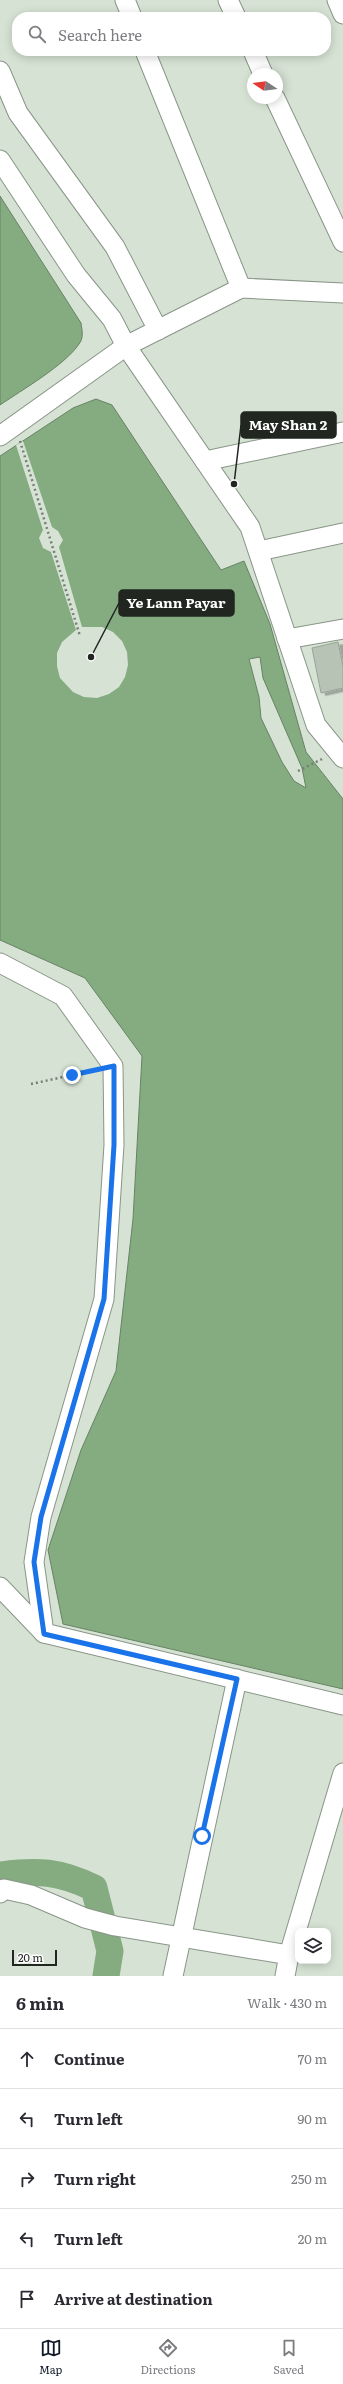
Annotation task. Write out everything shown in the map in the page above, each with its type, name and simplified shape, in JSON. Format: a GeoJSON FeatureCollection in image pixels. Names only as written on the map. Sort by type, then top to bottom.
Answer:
{"type":"FeatureCollection","features":[{"type":"Feature","properties":{"kind":"street"},"geometry":{"type":"LineString","coordinates":[[125,0],[130,12]]}},
{"type":"Feature","properties":{"kind":"street"},"geometry":{"type":"LineString","coordinates":[[228,0],[234,12]]}},
{"type":"Feature","properties":{"kind":"street"},"geometry":{"type":"LineString","coordinates":[[337,0],[343,14]]}},
{"type":"Feature","properties":{"kind":"street"},"geometry":{"type":"LineString","coordinates":[[147,56],[241,288]]}},
{"type":"Feature","properties":{"kind":"street"},"geometry":{"type":"LineString","coordinates":[[255,56],[261,68]]}},
{"type":"Feature","properties":{"kind":"street"},"geometry":{"type":"LineString","coordinates":[[0,71],[18,112],[116,247],[158,330]]}},
{"type":"Feature","properties":{"kind":"street"},"geometry":{"type":"LineString","coordinates":[[278,104],[343,242]]}},
{"type":"Feature","properties":{"kind":"street"},"geometry":{"type":"LineString","coordinates":[[0,160],[76,275],[112,319],[126,346],[250,527],[316,725],[343,758]]}},
{"type":"Feature","properties":{"kind":"street"},"geometry":{"type":"LineString","coordinates":[[0,436],[126,346],[241,288],[343,293]]}},
{"type":"Feature","properties":{"kind":"street"},"geometry":{"type":"LineString","coordinates":[[205,461],[343,432]]}},
{"type":"Feature","properties":{"kind":"street"},"geometry":{"type":"LineString","coordinates":[[259,551],[343,533]]}},
{"type":"Feature","properties":{"kind":"street"},"geometry":{"type":"LineString","coordinates":[[287,639],[343,629]]}},
{"type":"Feature","properties":{"kind":"street"},"geometry":{"type":"LineString","coordinates":[[0,964],[63,996],[114,1066],[114,1145],[104,1299],[41,1517],[34,1562],[44,1634]]}},
{"type":"Feature","properties":{"kind":"street"},"geometry":{"type":"LineString","coordinates":[[0,1587],[44,1634],[343,1705]]}},
{"type":"Feature","properties":{"kind":"street"},"geometry":{"type":"LineString","coordinates":[[172,1976],[237,1679]]}},
{"type":"Feature","properties":{"kind":"street"},"geometry":{"type":"LineString","coordinates":[[285,1976],[289,1955],[343,1774]]}},
{"type":"Feature","properties":{"kind":"street"},"geometry":{"type":"LineString","coordinates":[[0,1893],[4,1889],[31,1895],[85,1918],[115,1926],[289,1955]]}},
{"type":"Feature","properties":{"kind":"path"},"geometry":{"type":"LineString","coordinates":[[16,425],[80,636]]}},
{"type":"Feature","properties":{"kind":"path"},"geometry":{"type":"LineString","coordinates":[[300,771],[319,761]]}},
{"type":"Feature","properties":{"kind":"path"},"geometry":{"type":"LineString","coordinates":[[31,1084],[114,1066]]}},
{"type":"Feature","properties":{"kind":"shaded area"},"geometry":{"type":"Polygon","coordinates":[[[0,196],[81,323],[82,339],[72,352],[54,369],[0,405],[0,196]]]}},
{"type":"Feature","properties":{"kind":"shaded area"},"geometry":{"type":"Polygon","coordinates":[[[96,399],[112,405],[221,570],[244,561],[270,624],[306,752],[343,799],[343,1689],[63,1624],[48,1550],[81,1450],[116,1371],[133,1219],[142,1056],[85,978],[0,940],[0,456],[73,408],[96,399]],[[260,657],[249,659],[259,697],[261,718],[282,762],[294,781],[306,788],[302,768],[263,678],[260,657]]]}},
{"type":"Feature","properties":{"kind":"pier"},"geometry":{"type":"Polygon","coordinates":[[[23,441],[52,527],[58,531],[63,540],[59,547],[82,627],[102,627],[113,632],[122,641],[127,652],[128,665],[125,677],[119,687],[109,694],[97,698],[84,697],[73,692],[60,678],[57,666],[57,653],[62,642],[76,630],[51,552],[43,548],[39,538],[43,530],[16,445],[23,441]]]}},
{"type":"Feature","properties":{"kind":"building"},"geometry":{"type":"Polygon","coordinates":[[[338,642],[343,666],[343,688],[321,693],[312,648],[338,642]]]}},
{"type":"Feature","properties":{"kind":"waterway"},"geometry":{"type":"LineString","coordinates":[[0,1875],[37,1872],[48,1873],[70,1878],[94,1888],[110,1951],[106,1976]]}},
{"type":"Feature","properties":{"kind":"place","name":"May Shan 2"},"geometry":{"type":"Point","coordinates":[234,484]}},
{"type":"Feature","properties":{"kind":"place","name":"Ye Lann Payar"},"geometry":{"type":"Point","coordinates":[91,657]}},
{"type":"Feature","properties":{"kind":"route"},"geometry":{"type":"LineString","coordinates":[[72,1075],[114,1066],[114,1145],[104,1299],[76,1391],[41,1517],[34,1562],[44,1634],[237,1679],[202,1836]]}}]}
